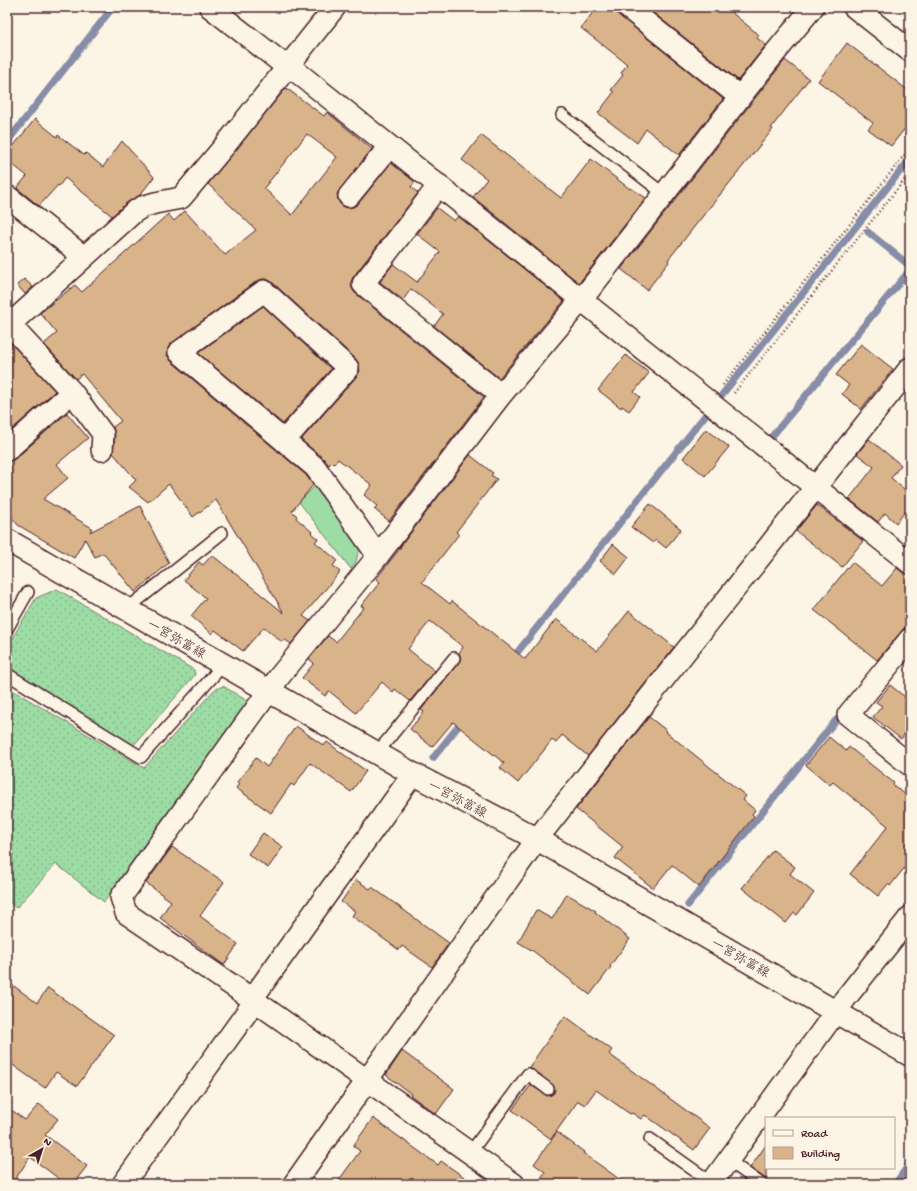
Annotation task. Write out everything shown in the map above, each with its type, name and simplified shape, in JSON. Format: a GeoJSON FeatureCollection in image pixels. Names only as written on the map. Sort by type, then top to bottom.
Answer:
{"type":"FeatureCollection","features":[{"type":"Feature","properties":{"kind":"main road","name":"一宮弥富線"},"geometry":{"type":"LineString","coordinates":[[7,540],[413,774],[537,839],[910,1055]]}},
{"type":"Feature","properties":{"kind":"street"},"geometry":{"type":"LineString","coordinates":[[210,7],[287,67],[297,72],[910,563]]}},
{"type":"Feature","properties":{"kind":"street"},"geometry":{"type":"LineString","coordinates":[[102,450],[103,434],[72,392],[8,326],[134,212],[142,207],[155,203],[181,198],[227,143],[334,7]]}},
{"type":"Feature","properties":{"kind":"street"},"geometry":{"type":"LineString","coordinates":[[627,7],[740,97]]}},
{"type":"Feature","properties":{"kind":"street"},"geometry":{"type":"LineString","coordinates":[[514,1184],[253,1000],[126,913],[121,897],[268,691],[378,556],[501,395],[582,299],[740,97],[813,7]]}},
{"type":"Feature","properties":{"kind":"street"},"geometry":{"type":"LineString","coordinates":[[854,7],[908,46]]}},
{"type":"Feature","properties":{"kind":"street"},"geometry":{"type":"LineString","coordinates":[[349,196],[389,147]]}},
{"type":"Feature","properties":{"kind":"street"},"geometry":{"type":"LineString","coordinates":[[439,185],[363,284],[501,395]]}},
{"type":"Feature","properties":{"kind":"street"},"geometry":{"type":"LineString","coordinates":[[7,196],[84,257]]}},
{"type":"Feature","properties":{"kind":"street"},"geometry":{"type":"LineString","coordinates":[[284,441],[348,368],[264,291],[179,352],[284,441],[315,467],[378,556]]}},
{"type":"Feature","properties":{"kind":"street"},"geometry":{"type":"LineString","coordinates":[[294,1184],[537,839],[910,368]]}},
{"type":"Feature","properties":{"kind":"street"},"geometry":{"type":"LineString","coordinates":[[7,450],[72,392]]}},
{"type":"Feature","properties":{"kind":"street"},"geometry":{"type":"LineString","coordinates":[[910,639],[848,715],[910,764]]}},
{"type":"Feature","properties":{"kind":"street"},"geometry":{"type":"LineString","coordinates":[[123,1184],[413,774]]}},
{"type":"Feature","properties":{"kind":"street"},"geometry":{"type":"LineString","coordinates":[[711,1184],[836,1012],[910,917]]}},
{"type":"Feature","properties":{"kind":"lane"},"geometry":{"type":"LineString","coordinates":[[562,115],[664,194]]}},
{"type":"Feature","properties":{"kind":"lane"},"geometry":{"type":"LineString","coordinates":[[127,609],[222,533]]}},
{"type":"Feature","properties":{"kind":"lane"},"geometry":{"type":"LineString","coordinates":[[7,629],[28,592]]}},
{"type":"Feature","properties":{"kind":"lane"},"geometry":{"type":"LineString","coordinates":[[377,753],[454,658]]}},
{"type":"Feature","properties":{"kind":"lane"},"geometry":{"type":"LineString","coordinates":[[7,674],[141,757],[224,665]]}},
{"type":"Feature","properties":{"kind":"lane"},"geometry":{"type":"LineString","coordinates":[[470,1153],[528,1074],[548,1089]]}},
{"type":"Feature","properties":{"kind":"lane"},"geometry":{"type":"LineString","coordinates":[[650,1139],[711,1184]]}},
{"type":"Feature","properties":{"kind":"lane"},"geometry":{"type":"LineString","coordinates":[[728,1160],[761,1184]]}},
{"type":"Feature","properties":{"kind":"path"},"geometry":{"type":"LineString","coordinates":[[715,406],[910,148]]}},
{"type":"Feature","properties":{"kind":"path"},"geometry":{"type":"LineString","coordinates":[[715,406],[910,173]]}},
{"type":"Feature","properties":{"kind":"green space"},"geometry":{"type":"Polygon","coordinates":[[[315,486],[360,548],[355,564],[351,569],[299,502],[315,486]]]}},
{"type":"Feature","properties":{"kind":"green space"},"geometry":{"type":"Polygon","coordinates":[[[57,589],[194,670],[195,675],[133,746],[7,669],[7,647],[36,598],[57,589]]]}},
{"type":"Feature","properties":{"kind":"green space"},"geometry":{"type":"Polygon","coordinates":[[[223,686],[249,702],[104,902],[56,864],[16,908],[7,900],[7,687],[144,768],[214,690],[223,686]]]}},
{"type":"Feature","properties":{"kind":"building"},"geometry":{"type":"Polygon","coordinates":[[[597,7],[615,7],[616,12],[620,16],[723,99],[679,155],[646,129],[637,143],[598,113],[614,92],[611,90],[623,75],[621,73],[627,64],[581,28],[597,7]]]}},
{"type":"Feature","properties":{"kind":"building"},"geometry":{"type":"Polygon","coordinates":[[[646,7],[725,7],[759,35],[757,38],[766,45],[738,80],[646,7]]]}},
{"type":"Feature","properties":{"kind":"building"},"geometry":{"type":"Polygon","coordinates":[[[847,43],[910,92],[910,122],[891,146],[868,129],[873,123],[818,81],[847,43]]]}},
{"type":"Feature","properties":{"kind":"building"},"geometry":{"type":"Polygon","coordinates":[[[785,60],[809,79],[771,128],[773,129],[668,260],[669,262],[647,290],[621,269],[785,60]]]}},
{"type":"Feature","properties":{"kind":"building"},"geometry":{"type":"Polygon","coordinates":[[[286,88],[324,116],[327,112],[372,149],[337,194],[338,200],[342,206],[347,208],[358,204],[391,163],[415,182],[411,187],[418,193],[353,277],[351,282],[352,288],[355,293],[484,397],[389,521],[374,509],[377,506],[364,495],[372,485],[338,459],[334,464],[332,462],[329,465],[323,458],[301,440],[357,376],[360,371],[359,365],[356,359],[272,282],[267,279],[257,281],[172,343],[168,348],[167,355],[171,361],[306,475],[313,485],[292,511],[297,516],[296,518],[318,539],[315,542],[337,560],[333,566],[340,572],[303,616],[310,621],[291,644],[284,639],[282,642],[264,627],[243,651],[215,630],[212,634],[191,616],[206,598],[184,580],[199,562],[203,565],[212,555],[284,613],[216,500],[193,517],[169,484],[148,502],[129,487],[136,480],[113,453],[115,435],[113,427],[121,421],[82,374],[76,379],[44,344],[57,333],[40,313],[75,285],[82,292],[168,214],[174,221],[185,211],[225,255],[256,230],[208,184],[286,88]],[[307,134],[264,188],[292,215],[337,157],[307,134]]]}},
{"type":"Feature","properties":{"kind":"building"},"geometry":{"type":"Polygon","coordinates":[[[35,119],[57,137],[58,135],[84,155],[86,153],[103,167],[122,141],[154,177],[140,195],[128,202],[112,216],[65,178],[39,206],[17,188],[27,176],[7,160],[7,154],[35,119]]]}},
{"type":"Feature","properties":{"kind":"building"},"geometry":{"type":"Polygon","coordinates":[[[481,135],[561,198],[591,159],[630,189],[631,188],[646,198],[579,283],[473,197],[487,179],[462,160],[481,135]]]}},
{"type":"Feature","properties":{"kind":"building"},"geometry":{"type":"Polygon","coordinates":[[[437,208],[454,221],[458,216],[564,301],[499,378],[434,326],[443,314],[411,289],[403,300],[380,282],[393,264],[417,282],[440,252],[417,234],[437,208]]]}},
{"type":"Feature","properties":{"kind":"building"},"geometry":{"type":"Polygon","coordinates":[[[24,279],[33,287],[25,294],[17,285],[24,279]]]}},
{"type":"Feature","properties":{"kind":"building"},"geometry":{"type":"Polygon","coordinates":[[[263,306],[331,369],[283,424],[198,353],[263,306]]]}},
{"type":"Feature","properties":{"kind":"building"},"geometry":{"type":"Polygon","coordinates":[[[7,339],[55,391],[7,434],[7,339]]]}},
{"type":"Feature","properties":{"kind":"building"},"geometry":{"type":"Polygon","coordinates":[[[861,344],[893,369],[861,409],[842,394],[849,385],[836,375],[861,344]]]}},
{"type":"Feature","properties":{"kind":"building"},"geometry":{"type":"Polygon","coordinates":[[[626,355],[649,373],[634,392],[640,397],[629,411],[622,406],[621,408],[598,390],[626,355]]]}},
{"type":"Feature","properties":{"kind":"building"},"geometry":{"type":"Polygon","coordinates":[[[67,413],[88,438],[57,464],[68,478],[43,499],[92,528],[90,532],[140,506],[169,563],[135,592],[103,553],[95,557],[85,539],[74,558],[18,525],[7,512],[7,462],[15,459],[67,413]]]}},
{"type":"Feature","properties":{"kind":"building"},"geometry":{"type":"Polygon","coordinates":[[[706,429],[729,447],[705,476],[683,458],[706,429]]]}},
{"type":"Feature","properties":{"kind":"building"},"geometry":{"type":"Polygon","coordinates":[[[869,439],[901,465],[891,478],[910,494],[910,506],[896,523],[885,513],[878,522],[849,499],[874,467],[857,454],[869,439]]]}},
{"type":"Feature","properties":{"kind":"building"},"geometry":{"type":"Polygon","coordinates":[[[470,455],[493,473],[491,475],[497,479],[456,532],[459,534],[422,582],[450,604],[452,601],[525,659],[556,619],[597,651],[629,611],[674,647],[588,756],[562,735],[556,743],[552,740],[518,783],[500,768],[504,763],[453,722],[432,747],[410,729],[424,712],[421,710],[461,659],[459,653],[463,647],[430,621],[408,649],[435,671],[410,701],[395,689],[393,692],[382,682],[356,713],[329,691],[325,696],[302,678],[314,663],[309,659],[328,636],[336,642],[364,607],[361,606],[380,582],[376,579],[470,455]]]}},
{"type":"Feature","properties":{"kind":"building"},"geometry":{"type":"Polygon","coordinates":[[[650,504],[681,529],[666,548],[656,540],[653,543],[631,527],[650,504]]]}},
{"type":"Feature","properties":{"kind":"building"},"geometry":{"type":"Polygon","coordinates":[[[817,505],[863,541],[842,567],[796,531],[817,505]]]}},
{"type":"Feature","properties":{"kind":"building"},"geometry":{"type":"Polygon","coordinates":[[[613,544],[629,557],[616,574],[600,561],[613,544]]]}},
{"type":"Feature","properties":{"kind":"building"},"geometry":{"type":"Polygon","coordinates":[[[852,562],[882,586],[897,568],[903,573],[910,575],[910,621],[877,660],[814,610],[852,562]]]}},
{"type":"Feature","properties":{"kind":"building"},"geometry":{"type":"Polygon","coordinates":[[[890,685],[910,701],[910,727],[901,739],[873,717],[882,706],[876,702],[890,685]]]}},
{"type":"Feature","properties":{"kind":"building"},"geometry":{"type":"Polygon","coordinates":[[[649,717],[746,796],[743,800],[755,810],[752,814],[754,816],[699,887],[672,865],[653,888],[615,858],[623,847],[576,809],[649,717]]]}},
{"type":"Feature","properties":{"kind":"building"},"geometry":{"type":"Polygon","coordinates":[[[296,726],[324,746],[327,742],[366,771],[351,792],[310,763],[294,786],[291,784],[271,813],[236,788],[239,784],[237,782],[256,758],[267,767],[296,726]]]}},
{"type":"Feature","properties":{"kind":"building"},"geometry":{"type":"Polygon","coordinates":[[[829,737],[846,751],[849,747],[894,783],[893,785],[910,798],[910,861],[890,886],[888,884],[878,896],[850,874],[888,826],[833,782],[830,785],[806,765],[829,737]]]}},
{"type":"Feature","properties":{"kind":"building"},"geometry":{"type":"Polygon","coordinates":[[[263,833],[283,847],[268,868],[248,854],[263,833]]]}},
{"type":"Feature","properties":{"kind":"building"},"geometry":{"type":"Polygon","coordinates":[[[172,847],[224,882],[200,916],[238,944],[224,965],[160,918],[171,901],[146,883],[172,847]]]}},
{"type":"Feature","properties":{"kind":"building"},"geometry":{"type":"Polygon","coordinates":[[[773,850],[795,867],[790,874],[814,893],[797,915],[794,913],[786,923],[742,888],[773,850]]]}},
{"type":"Feature","properties":{"kind":"building"},"geometry":{"type":"Polygon","coordinates":[[[356,880],[370,889],[372,887],[449,943],[432,967],[402,946],[399,950],[352,916],[355,911],[341,902],[356,880]]]}},
{"type":"Feature","properties":{"kind":"building"},"geometry":{"type":"Polygon","coordinates":[[[567,894],[596,911],[595,912],[630,939],[590,995],[533,951],[518,942],[536,910],[552,919],[567,894]]]}},
{"type":"Feature","properties":{"kind":"building"},"geometry":{"type":"Polygon","coordinates":[[[7,981],[37,1003],[48,988],[114,1035],[77,1086],[56,1072],[45,1088],[7,1061],[7,981]]]}},
{"type":"Feature","properties":{"kind":"building"},"geometry":{"type":"Polygon","coordinates":[[[565,1016],[612,1050],[609,1054],[710,1128],[694,1150],[645,1115],[641,1119],[632,1113],[630,1114],[596,1090],[585,1105],[578,1101],[551,1139],[512,1110],[531,1085],[547,1096],[554,1093],[555,1089],[552,1084],[529,1067],[565,1016]]]}},
{"type":"Feature","properties":{"kind":"building"},"geometry":{"type":"Polygon","coordinates":[[[402,1051],[454,1089],[436,1114],[386,1075],[402,1051]]]}},
{"type":"Feature","properties":{"kind":"building"},"geometry":{"type":"Polygon","coordinates":[[[39,1104],[58,1119],[45,1135],[87,1166],[73,1184],[66,1184],[30,1157],[12,1184],[7,1184],[7,1107],[25,1120],[39,1104]]]}},
{"type":"Feature","properties":{"kind":"building"},"geometry":{"type":"Polygon","coordinates":[[[373,1118],[438,1165],[441,1161],[474,1184],[336,1184],[360,1151],[353,1146],[373,1118]]]}},
{"type":"Feature","properties":{"kind":"building"},"geometry":{"type":"Polygon","coordinates":[[[557,1132],[626,1184],[537,1184],[545,1172],[534,1164],[557,1132]]]}},
{"type":"Feature","properties":{"kind":"building"},"geometry":{"type":"Polygon","coordinates":[[[765,1146],[766,1179],[750,1168],[765,1146]]]}},
{"type":"Feature","properties":{"kind":"waterway"},"geometry":{"type":"LineString","coordinates":[[7,142],[113,7]]}},
{"type":"Feature","properties":{"kind":"waterway"},"geometry":{"type":"LineString","coordinates":[[717,401],[910,159]]}},
{"type":"Feature","properties":{"kind":"waterway"},"geometry":{"type":"LineString","coordinates":[[868,232],[910,266]]}},
{"type":"Feature","properties":{"kind":"waterway"},"geometry":{"type":"LineString","coordinates":[[768,441],[910,270]]}},
{"type":"Feature","properties":{"kind":"waterway"},"geometry":{"type":"LineString","coordinates":[[512,659],[707,413]]}},
{"type":"Feature","properties":{"kind":"waterway"},"geometry":{"type":"LineString","coordinates":[[433,758],[464,719]]}},
{"type":"Feature","properties":{"kind":"waterway"},"geometry":{"type":"LineString","coordinates":[[688,905],[836,720]]}},
{"type":"Feature","properties":{"kind":"waterway"},"geometry":{"type":"LineString","coordinates":[[895,1184],[910,1163]]}}]}
